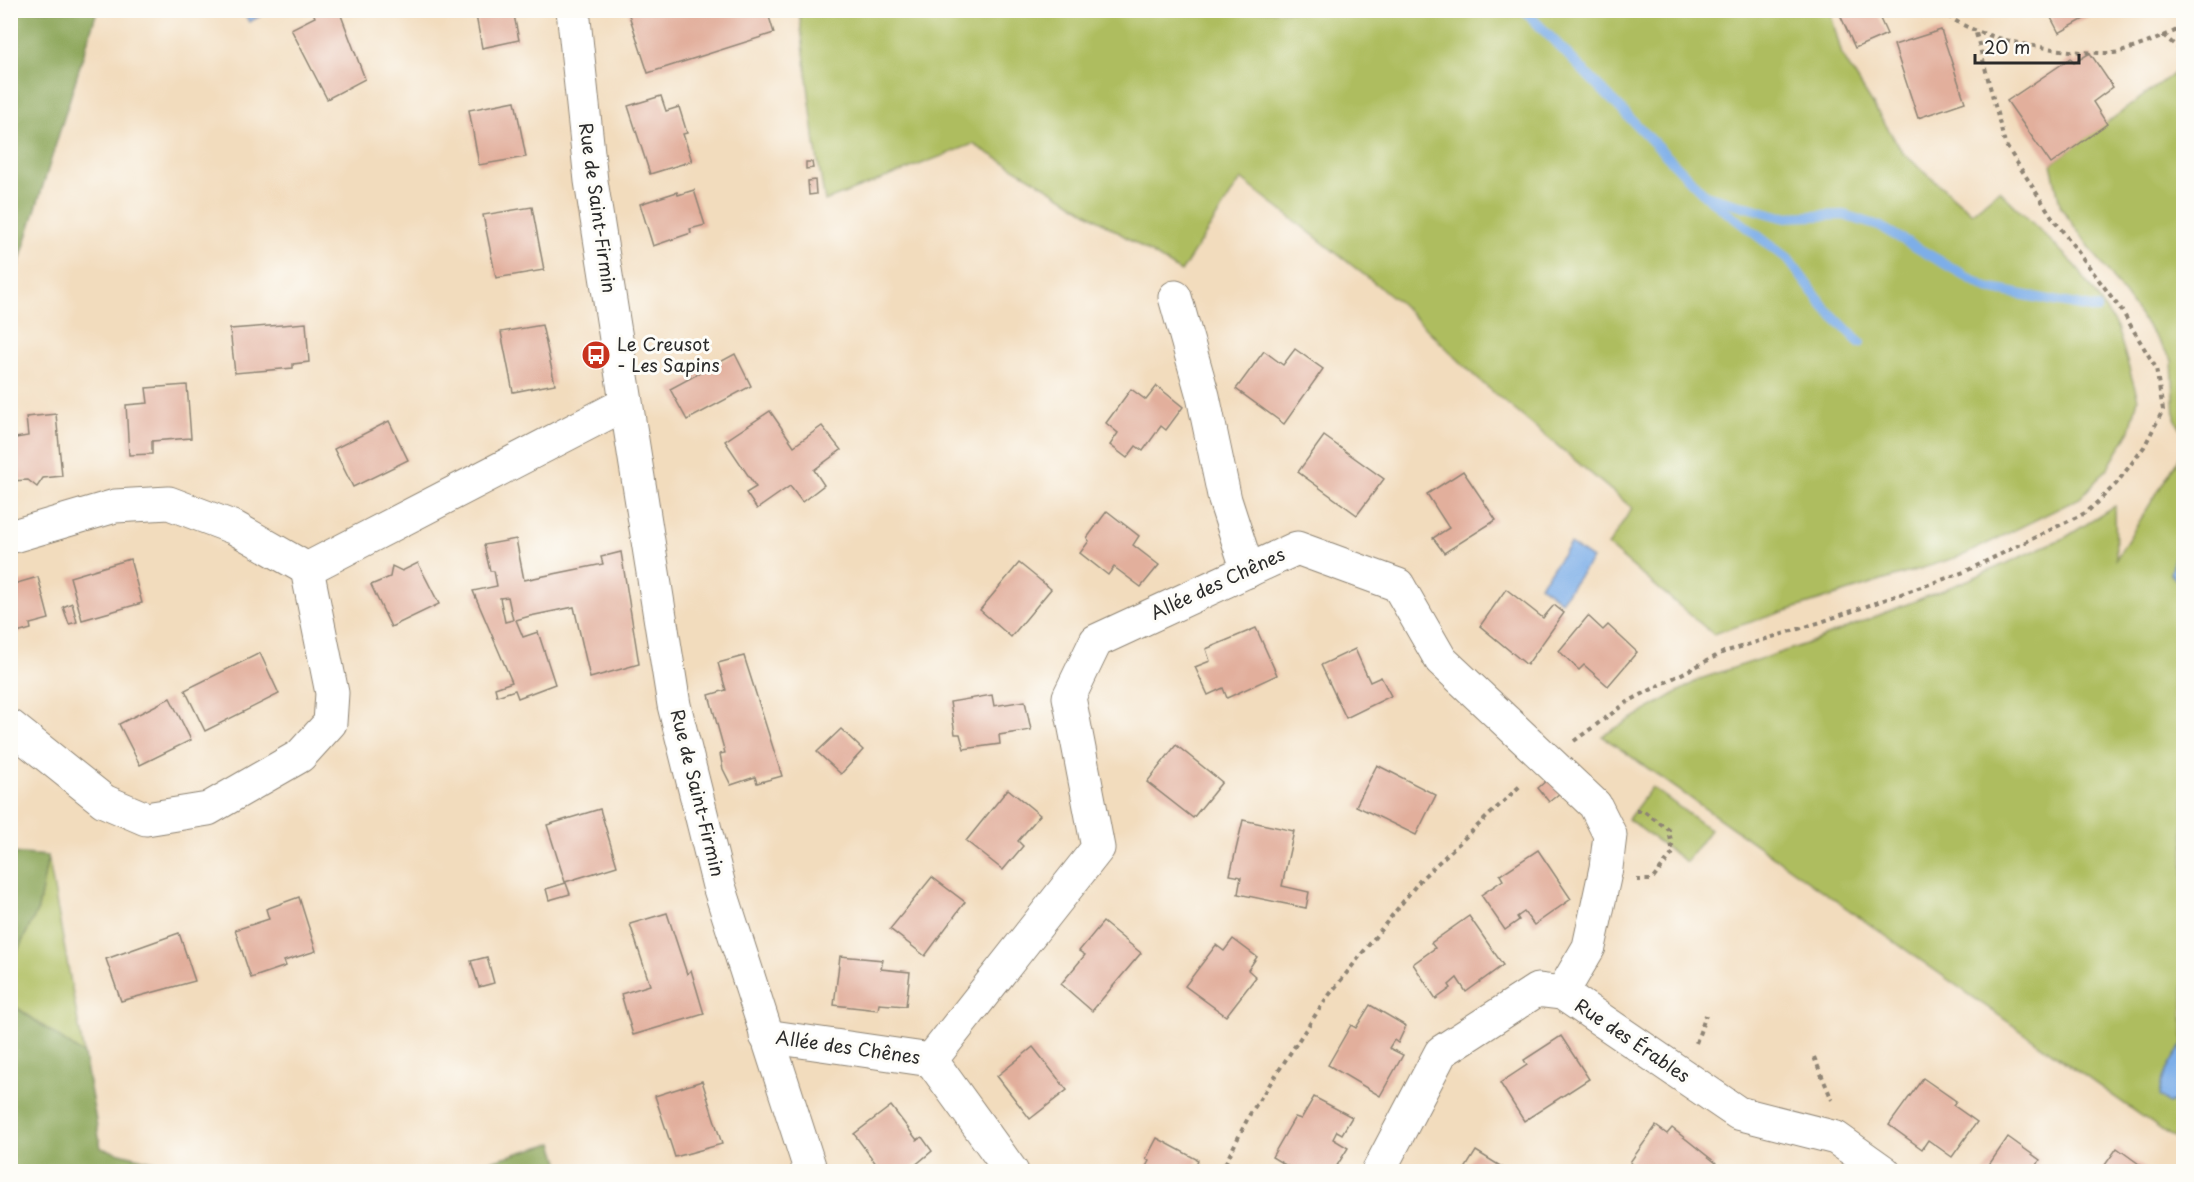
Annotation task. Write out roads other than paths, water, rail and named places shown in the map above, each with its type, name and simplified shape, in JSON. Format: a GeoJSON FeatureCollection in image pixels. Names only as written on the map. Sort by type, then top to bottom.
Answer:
{"type":"FeatureCollection","features":[{"type":"Feature","properties":{"kind":"street","name":"Rue de Saint-Firmin"},"geometry":{"type":"LineString","coordinates":[[573,10],[591,181],[675,705],[719,886],[765,1036],[811,1172]]}},
{"type":"Feature","properties":{"kind":"street"},"geometry":{"type":"LineString","coordinates":[[1175,297],[1203,396],[1225,500],[1248,571]]}},
{"type":"Feature","properties":{"kind":"street"},"geometry":{"type":"LineString","coordinates":[[307,569],[625,404]]}},
{"type":"Feature","properties":{"kind":"street"},"geometry":{"type":"LineString","coordinates":[[10,537],[115,506],[169,503],[236,528],[307,569],[332,693],[330,723],[300,756],[208,809],[146,819],[104,801],[10,726]]}},
{"type":"Feature","properties":{"kind":"street","name":"Allée des Chênes"},"geometry":{"type":"LineString","coordinates":[[931,1060],[1098,848],[1069,697],[1096,641],[1297,548],[1398,585],[1441,660],[1595,806],[1610,835],[1606,868],[1589,947],[1562,993]]}},
{"type":"Feature","properties":{"kind":"street","name":"Rue des Érables"},"geometry":{"type":"LineString","coordinates":[[1378,1172],[1441,1052],[1538,990],[1562,993],[1738,1113],[1836,1138],[1884,1172]]}},
{"type":"Feature","properties":{"kind":"street","name":"Allée des Chênes"},"geometry":{"type":"LineString","coordinates":[[765,1036],[931,1060],[1012,1172]]}},
{"type":"Feature","properties":{"kind":"water"},"geometry":{"type":"Polygon","coordinates":[[[243,11],[270,11],[249,22],[243,11]]]}},
{"type":"Feature","properties":{"kind":"water"},"geometry":{"type":"Polygon","coordinates":[[[2183,528],[2183,588],[2170,573],[2183,528]]]}},
{"type":"Feature","properties":{"kind":"water"},"geometry":{"type":"Polygon","coordinates":[[[1570,544],[1592,559],[1561,601],[1540,585],[1570,544]]]}},
{"type":"Feature","properties":{"kind":"water"},"geometry":{"type":"Polygon","coordinates":[[[2183,1045],[2183,1096],[2168,1104],[2159,1096],[2160,1089],[2167,1069],[2183,1045]]]}},
{"type":"Feature","properties":{"kind":"waterway"},"geometry":{"type":"LineString","coordinates":[[1524,10],[1705,195],[1782,217],[1844,215],[1879,226],[1987,288],[2097,309]]}},
{"type":"Feature","properties":{"kind":"waterway"},"geometry":{"type":"LineString","coordinates":[[1710,199],[1788,259],[1825,308],[1860,343]]}},
{"type":"Feature","properties":{"kind":"place","name":"Le Creusot - Les Sapins"},"geometry":{"type":"Point","coordinates":[596,355]}}]}
